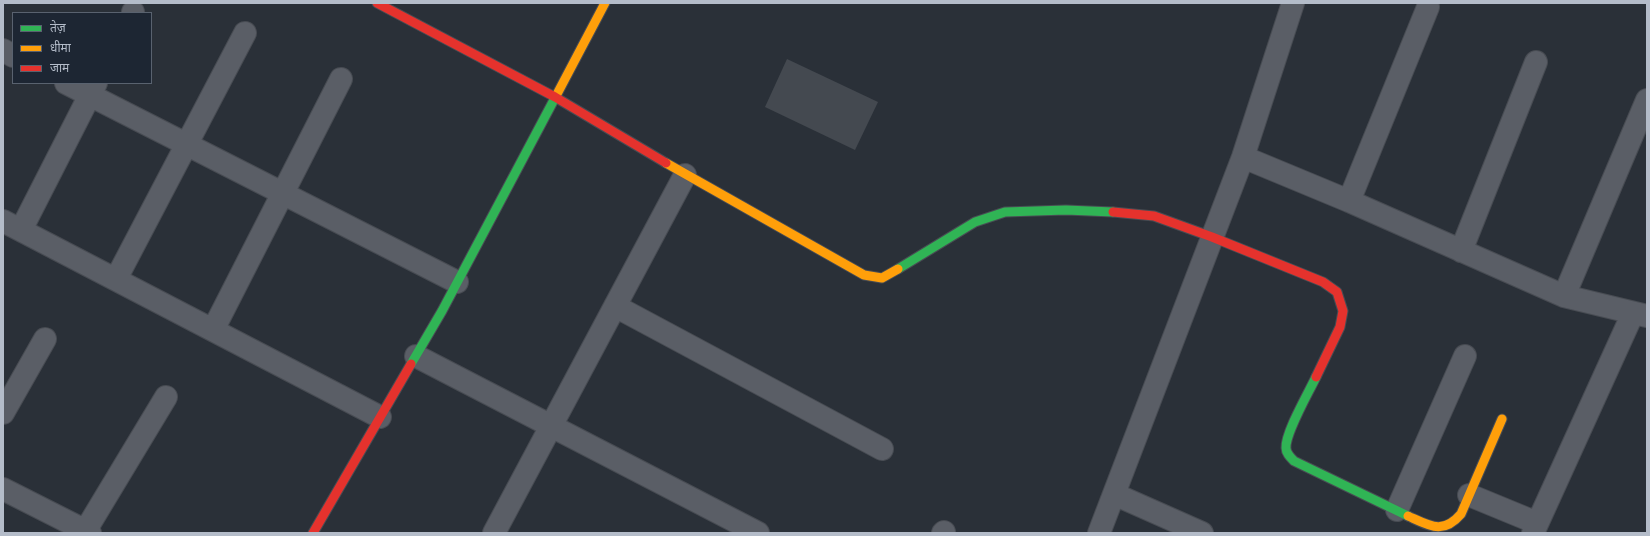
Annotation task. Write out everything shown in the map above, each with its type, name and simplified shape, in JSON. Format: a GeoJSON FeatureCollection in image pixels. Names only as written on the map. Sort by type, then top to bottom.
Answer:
{"type":"FeatureCollection","features":[{"type":"Feature","properties":{"kind":"street"},"geometry":{"type":"LineString","coordinates":[[377,3],[555,97],[685,175],[864,275],[882,278],[975,222],[1004,212],[1108,210],[1154,216],[1212,237],[1323,282],[1337,292],[1343,311],[1340,327],[1290,431],[1286,443],[1286,453],[1294,461],[1430,526],[1444,528],[1454,523],[1461,514],[1502,419]]}},
{"type":"Feature","properties":{"kind":"street"},"geometry":{"type":"LineString","coordinates":[[313,533],[416,356],[457,282],[605,3]]}},
{"type":"Feature","properties":{"kind":"street"},"geometry":{"type":"LineString","coordinates":[[1099,533],[1242,157],[1293,3]]}},
{"type":"Feature","properties":{"kind":"street"},"geometry":{"type":"LineString","coordinates":[[1349,201],[1428,7]]}},
{"type":"Feature","properties":{"kind":"street"},"geometry":{"type":"LineString","coordinates":[[116,279],[245,33]]}},
{"type":"Feature","properties":{"kind":"street"},"geometry":{"type":"LineString","coordinates":[[3,50],[12,55]]}},
{"type":"Feature","properties":{"kind":"street"},"geometry":{"type":"LineString","coordinates":[[1461,251],[1536,62]]}},
{"type":"Feature","properties":{"kind":"street"},"geometry":{"type":"LineString","coordinates":[[213,330],[341,79]]}},
{"type":"Feature","properties":{"kind":"street"},"geometry":{"type":"LineString","coordinates":[[70,84],[93,89],[187,144],[457,282]]}},
{"type":"Feature","properties":{"kind":"street"},"geometry":{"type":"LineString","coordinates":[[93,89],[12,225],[380,417]]}},
{"type":"Feature","properties":{"kind":"street"},"geometry":{"type":"LineString","coordinates":[[1564,296],[1647,100]]}},
{"type":"Feature","properties":{"kind":"street"},"geometry":{"type":"LineString","coordinates":[[1242,157],[1349,201],[1564,296],[1640,314],[1535,528],[1469,495]]}},
{"type":"Feature","properties":{"kind":"street"},"geometry":{"type":"LineString","coordinates":[[494,533],[685,175]]}},
{"type":"Feature","properties":{"kind":"street"},"geometry":{"type":"LineString","coordinates":[[615,306],[882,449]]}},
{"type":"Feature","properties":{"kind":"street"},"geometry":{"type":"LineString","coordinates":[[3,413],[45,339]]}},
{"type":"Feature","properties":{"kind":"street"},"geometry":{"type":"LineString","coordinates":[[416,356],[758,533]]}},
{"type":"Feature","properties":{"kind":"street"},"geometry":{"type":"LineString","coordinates":[[1397,510],[1465,356]]}},
{"type":"Feature","properties":{"kind":"street"},"geometry":{"type":"LineString","coordinates":[[3,488],[86,532],[166,397]]}},
{"type":"Feature","properties":{"kind":"street"},"geometry":{"type":"LineString","coordinates":[[1114,494],[1202,533]]}},
{"type":"Feature","properties":{"kind":"building"},"geometry":{"type":"Polygon","coordinates":[[[787,59],[878,102],[855,150],[765,107],[787,59]]]}},
{"type":"Feature","properties":{"kind":"traffic: fast"},"geometry":{"type":"LineString","coordinates":[[411,364],[442,311],[556,96]]}},
{"type":"Feature","properties":{"kind":"traffic: fast"},"geometry":{"type":"LineString","coordinates":[[898,269],[975,222],[1005,212],[1066,210],[1113,212]]}},
{"type":"Feature","properties":{"kind":"traffic: fast"},"geometry":{"type":"LineString","coordinates":[[1316,377],[1289,433],[1286,448],[1288,455],[1294,461],[1408,516]]}},
{"type":"Feature","properties":{"kind":"traffic: slow"},"geometry":{"type":"LineString","coordinates":[[556,96],[605,3]]}},
{"type":"Feature","properties":{"kind":"traffic: slow"},"geometry":{"type":"LineString","coordinates":[[666,163],[864,275],[882,278],[898,269]]}},
{"type":"Feature","properties":{"kind":"traffic: slow"},"geometry":{"type":"LineString","coordinates":[[1408,516],[1436,527],[1448,525],[1461,514],[1502,419]]}},
{"type":"Feature","properties":{"kind":"traffic: jam"},"geometry":{"type":"LineString","coordinates":[[377,3],[555,97],[666,163]]}},
{"type":"Feature","properties":{"kind":"traffic: jam"},"geometry":{"type":"LineString","coordinates":[[1113,212],[1154,216],[1212,237],[1323,282],[1337,292],[1343,311],[1340,327],[1316,377]]}},
{"type":"Feature","properties":{"kind":"traffic: jam"},"geometry":{"type":"LineString","coordinates":[[313,533],[411,364]]}}]}
